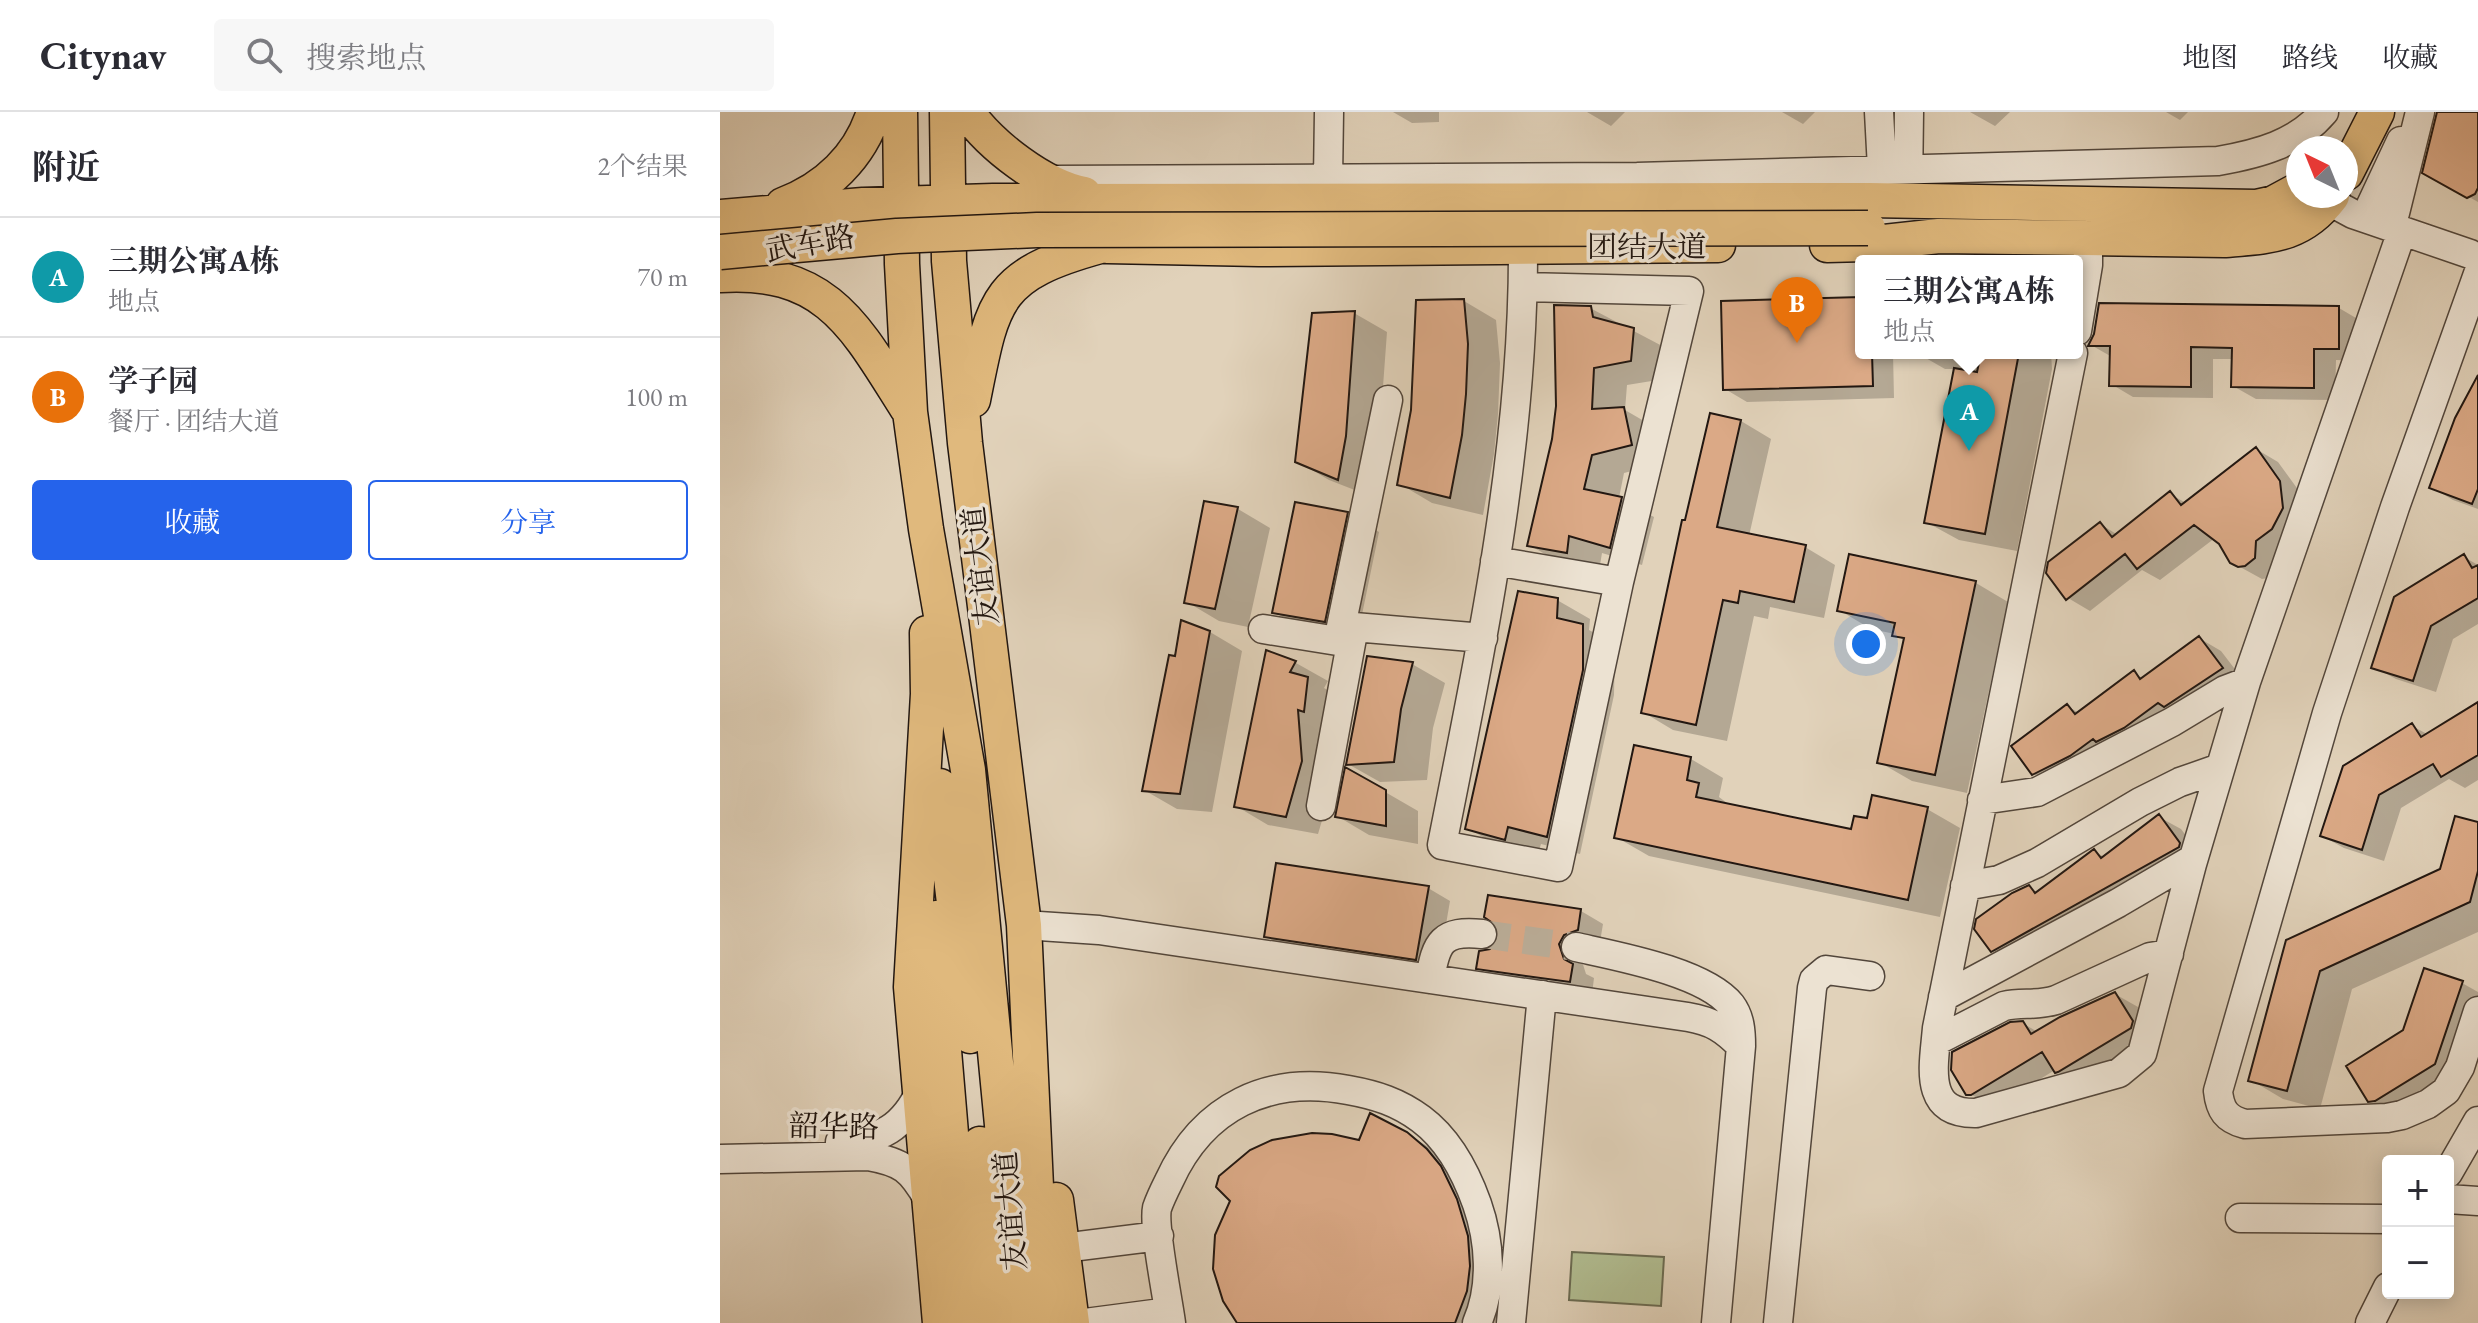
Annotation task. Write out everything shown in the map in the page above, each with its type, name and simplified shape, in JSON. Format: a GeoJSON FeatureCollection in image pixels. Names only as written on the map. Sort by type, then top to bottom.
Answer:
{"type":"FeatureCollection","features":[{"type":"Feature","properties":{"kind":"main road"},"geometry":{"type":"LineString","coordinates":[[762,213],[803,198],[845,164],[861,145],[874,112]]}},
{"type":"Feature","properties":{"kind":"main road","name":"友谊大道"},"geometry":{"type":"LineString","coordinates":[[900,112],[901,217],[910,412],[926,529],[968,770],[1021,1323]]}},
{"type":"Feature","properties":{"kind":"main road","name":"友谊大道"},"geometry":{"type":"LineString","coordinates":[[947,112],[948,215],[965,443],[1024,925],[1040,1274],[1045,1323]]}},
{"type":"Feature","properties":{"kind":"main road"},"geometry":{"type":"LineString","coordinates":[[967,112],[1001,148],[1048,180],[1075,192],[1153,200]]}},
{"type":"Feature","properties":{"kind":"main road"},"geometry":{"type":"LineString","coordinates":[[2339,136],[2353,112]]}},
{"type":"Feature","properties":{"kind":"main road","name":"团结大道"},"geometry":{"type":"LineString","coordinates":[[2358,179],[2377,112]]}},
{"type":"Feature","properties":{"kind":"main road"},"geometry":{"type":"LineString","coordinates":[[720,237],[893,222],[1036,215],[1800,217],[1835,211],[1886,195]]}},
{"type":"Feature","properties":{"kind":"main road"},"geometry":{"type":"LineString","coordinates":[[720,252],[897,236],[1886,195],[1939,236]]}},
{"type":"Feature","properties":{"kind":"main road","name":"团结大道"},"geometry":{"type":"LineString","coordinates":[[948,215],[1153,200],[1886,195],[2256,207],[2286,203]]}},
{"type":"Feature","properties":{"kind":"main road","name":"团结大道"},"geometry":{"type":"LineString","coordinates":[[948,215],[994,227],[1100,246],[1259,249],[1866,244],[1939,236],[2225,240],[2279,235],[2335,208]]}},
{"type":"Feature","properties":{"kind":"main road","name":"武车路"},"geometry":{"type":"LineString","coordinates":[[720,217],[762,213],[901,217]]}},
{"type":"Feature","properties":{"kind":"main road"},"geometry":{"type":"LineString","coordinates":[[901,217],[948,215]]}},
{"type":"Feature","properties":{"kind":"main road","name":"武车路"},"geometry":{"type":"LineString","coordinates":[[720,260],[864,233],[901,217]]}},
{"type":"Feature","properties":{"kind":"main road"},"geometry":{"type":"LineString","coordinates":[[965,443],[989,324],[1003,297],[1013,285],[1041,265],[1100,246]]}},
{"type":"Feature","properties":{"kind":"main road"},"geometry":{"type":"LineString","coordinates":[[720,275],[758,274],[782,278],[818,295],[864,341],[910,412]]}},
{"type":"Feature","properties":{"kind":"main road","name":"友谊大道"},"geometry":{"type":"LineString","coordinates":[[926,529],[928,694],[911,987],[940,1323]]}},
{"type":"Feature","properties":{"kind":"main road","name":"友谊大道"},"geometry":{"type":"LineString","coordinates":[[928,694],[968,1006],[996,1323]]}},
{"type":"Feature","properties":{"kind":"main road"},"geometry":{"type":"LineString","coordinates":[[925,770],[941,1015],[967,1323]]}},
{"type":"Feature","properties":{"kind":"main road","name":"友谊大道"},"geometry":{"type":"LineString","coordinates":[[1030,1019],[1072,1323]]}},
{"type":"Feature","properties":{"kind":"street"},"geometry":{"type":"LineString","coordinates":[[1328,179],[1329,112]]}},
{"type":"Feature","properties":{"kind":"street"},"geometry":{"type":"LineString","coordinates":[[1879,112],[1886,195]]}},
{"type":"Feature","properties":{"kind":"street"},"geometry":{"type":"LineString","coordinates":[[1886,195],[1909,112]]}},
{"type":"Feature","properties":{"kind":"street"},"geometry":{"type":"LineString","coordinates":[[1048,180],[1637,177],[1886,195],[2252,155],[2308,129],[2324,112]]}},
{"type":"Feature","properties":{"kind":"street"},"geometry":{"type":"LineString","coordinates":[[2358,192],[2418,112]]}},
{"type":"Feature","properties":{"kind":"street"},"geometry":{"type":"LineString","coordinates":[[2358,203],[2475,253],[2327,713],[2218,1091],[2222,1110],[2228,1117],[2245,1124],[2387,1118],[2415,1111],[2437,1099],[2453,1080],[2469,1046],[2478,1011]]}},
{"type":"Feature","properties":{"kind":"street"},"geometry":{"type":"LineString","coordinates":[[2072,359],[1936,1041],[1935,1090],[1947,1106],[1963,1113],[1976,1113],[2119,1073],[2142,1054],[2193,859],[2246,682],[2350,208]]}},
{"type":"Feature","properties":{"kind":"street"},"geometry":{"type":"LineString","coordinates":[[2083,295],[2088,238]]}},
{"type":"Feature","properties":{"kind":"street"},"geometry":{"type":"LineString","coordinates":[[1523,246],[1517,405],[1483,638],[1442,845],[1558,867],[1619,582],[1689,291],[1523,287]]}},
{"type":"Feature","properties":{"kind":"street"},"geometry":{"type":"LineString","coordinates":[[1321,806],[1344,642],[1388,400]]}},
{"type":"Feature","properties":{"kind":"street"},"geometry":{"type":"LineString","coordinates":[[1495,561],[1619,582]]}},
{"type":"Feature","properties":{"kind":"street"},"geometry":{"type":"LineString","coordinates":[[1344,642],[1354,627],[1483,638]]}},
{"type":"Feature","properties":{"kind":"street"},"geometry":{"type":"LineString","coordinates":[[1263,629],[1344,642]]}},
{"type":"Feature","properties":{"kind":"street"},"geometry":{"type":"LineString","coordinates":[[1982,800],[2037,792],[2172,722],[2225,690],[2246,682]]}},
{"type":"Feature","properties":{"kind":"street"},"geometry":{"type":"LineString","coordinates":[[1965,886],[1999,880],[2037,863],[2140,802],[2180,782],[2220,768]]}},
{"type":"Feature","properties":{"kind":"street"},"geometry":{"type":"LineString","coordinates":[[1943,997],[2193,859]]}},
{"type":"Feature","properties":{"kind":"street"},"geometry":{"type":"LineString","coordinates":[[1024,925],[1099,930],[1707,1020],[1720,1026],[1741,1046]]}},
{"type":"Feature","properties":{"kind":"street"},"geometry":{"type":"LineString","coordinates":[[1430,979],[1433,956],[1442,941],[1454,934],[1482,934]]}},
{"type":"Feature","properties":{"kind":"street"},"geometry":{"type":"LineString","coordinates":[[1576,947],[1646,964],[1705,985],[1720,994],[1734,1010],[1741,1032],[1741,1046],[1716,1323]]}},
{"type":"Feature","properties":{"kind":"street"},"geometry":{"type":"LineString","coordinates":[[1936,1041],[2004,1006],[2016,1003],[2045,1004],[2150,957],[2169,954]]}},
{"type":"Feature","properties":{"kind":"street"},"geometry":{"type":"LineString","coordinates":[[1778,1323],[1814,980],[1826,970],[1870,976]]}},
{"type":"Feature","properties":{"kind":"street"},"geometry":{"type":"LineString","coordinates":[[1511,1323],[1542,995]]}},
{"type":"Feature","properties":{"kind":"street"},"geometry":{"type":"LineString","coordinates":[[1085,1323],[1170,1317],[1157,1211],[1178,1162],[1194,1137],[1231,1107],[1272,1091],[1314,1085],[1373,1094],[1395,1102],[1434,1130],[1464,1173],[1484,1229],[1487,1262],[1485,1297],[1477,1323]]}},
{"type":"Feature","properties":{"kind":"street","name":"韶华路"},"geometry":{"type":"LineString","coordinates":[[720,1147],[865,1141],[879,1137],[909,1112],[921,1090]]}},
{"type":"Feature","properties":{"kind":"street"},"geometry":{"type":"LineString","coordinates":[[2454,1165],[2474,1137]]}},
{"type":"Feature","properties":{"kind":"street","name":"韶华路"},"geometry":{"type":"LineString","coordinates":[[720,1159],[868,1156],[892,1161],[911,1173],[928,1199]]}},
{"type":"Feature","properties":{"kind":"street"},"geometry":{"type":"LineString","coordinates":[[2454,1199],[2478,1201]]}},
{"type":"Feature","properties":{"kind":"street"},"geometry":{"type":"LineString","coordinates":[[2240,1218],[2382,1219]]}},
{"type":"Feature","properties":{"kind":"street"},"geometry":{"type":"LineString","coordinates":[[1484,1229],[1519,1232]]}},
{"type":"Feature","properties":{"kind":"street"},"geometry":{"type":"LineString","coordinates":[[1063,1248],[1159,1236]]}},
{"type":"Feature","properties":{"kind":"street"},"geometry":{"type":"LineString","coordinates":[[1487,1262],[1516,1265]]}},
{"type":"Feature","properties":{"kind":"street"},"geometry":{"type":"LineString","coordinates":[[2370,1323],[2382,1299]]}},
{"type":"Feature","properties":{"kind":"green space"},"geometry":{"type":"Polygon","coordinates":[[[1572,1252],[1664,1257],[1661,1306],[1569,1300],[1572,1252]]]}},
{"type":"Feature","properties":{"kind":"building"},"geometry":{"type":"Polygon","coordinates":[[[2437,112],[2478,112],[2478,188],[2475,194],[2467,198],[2422,173],[2437,112]]]}},
{"type":"Feature","properties":{"kind":"building"},"geometry":{"type":"Polygon","coordinates":[[[1855,297],[1855,359],[1872,359],[1873,386],[1723,390],[1721,301],[1855,297]]]}},
{"type":"Feature","properties":{"kind":"building"},"geometry":{"type":"Polygon","coordinates":[[[1464,299],[1468,344],[1466,394],[1450,498],[1397,485],[1411,410],[1416,300],[1464,299]]]}},
{"type":"Feature","properties":{"kind":"building"},"geometry":{"type":"Polygon","coordinates":[[[2099,303],[2339,306],[2339,349],[2314,349],[2314,388],[2231,387],[2232,348],[2191,347],[2191,387],[2109,386],[2110,346],[2088,346],[2094,334],[2099,303]]]}},
{"type":"Feature","properties":{"kind":"building"},"geometry":{"type":"Polygon","coordinates":[[[1554,305],[1591,306],[1593,317],[1634,328],[1631,361],[1594,368],[1592,409],[1624,407],[1632,445],[1592,455],[1584,489],[1622,497],[1610,548],[1569,536],[1567,553],[1527,546],[1552,439],[1556,406],[1554,305]]]}},
{"type":"Feature","properties":{"kind":"building"},"geometry":{"type":"Polygon","coordinates":[[[1355,311],[1346,436],[1338,480],[1295,462],[1312,313],[1355,311]]]}},
{"type":"Feature","properties":{"kind":"building"},"geometry":{"type":"Polygon","coordinates":[[[1980,359],[2018,359],[1985,534],[1924,523],[1954,368],[1977,372],[1980,359]]]}},
{"type":"Feature","properties":{"kind":"building"},"geometry":{"type":"Polygon","coordinates":[[[2478,375],[2478,489],[2472,504],[2429,488],[2455,418],[2478,375]]]}},
{"type":"Feature","properties":{"kind":"building"},"geometry":{"type":"Polygon","coordinates":[[[1710,413],[1741,420],[1717,527],[1806,545],[1794,602],[1740,591],[1738,603],[1723,600],[1696,725],[1641,713],[1682,520],[1685,520],[1710,413]]]}},
{"type":"Feature","properties":{"kind":"building"},"geometry":{"type":"Polygon","coordinates":[[[2256,447],[2280,481],[2283,508],[2272,529],[2256,541],[2255,558],[2245,566],[2230,563],[2219,544],[2194,525],[2137,569],[2125,554],[2066,600],[2046,573],[2048,562],[2100,522],[2112,537],[2170,491],[2181,505],[2256,447]]]}},
{"type":"Feature","properties":{"kind":"building"},"geometry":{"type":"Polygon","coordinates":[[[1204,501],[1238,507],[1215,609],[1184,603],[1204,501]]]}},
{"type":"Feature","properties":{"kind":"building"},"geometry":{"type":"Polygon","coordinates":[[[1295,502],[1348,512],[1325,622],[1272,613],[1295,502]]]}},
{"type":"Feature","properties":{"kind":"building"},"geometry":{"type":"Polygon","coordinates":[[[1849,554],[1976,581],[1935,775],[1877,763],[1904,638],[1892,636],[1895,623],[1837,611],[1849,554]]]}},
{"type":"Feature","properties":{"kind":"building"},"geometry":{"type":"Polygon","coordinates":[[[2464,554],[2472,568],[2478,565],[2478,598],[2431,626],[2413,681],[2371,668],[2394,597],[2464,554]]]}},
{"type":"Feature","properties":{"kind":"building"},"geometry":{"type":"Polygon","coordinates":[[[1518,591],[1558,598],[1557,618],[1583,624],[1583,670],[1547,837],[1508,827],[1505,840],[1465,829],[1518,591]]]}},
{"type":"Feature","properties":{"kind":"building"},"geometry":{"type":"Polygon","coordinates":[[[1181,620],[1210,631],[1180,794],[1142,791],[1169,655],[1175,656],[1181,620]]]}},
{"type":"Feature","properties":{"kind":"building"},"geometry":{"type":"Polygon","coordinates":[[[2199,636],[2223,668],[2164,707],[2158,703],[2124,728],[2096,742],[2093,739],[2070,756],[2032,775],[2011,746],[2067,704],[2075,714],[2134,670],[2140,679],[2199,636]]]}},
{"type":"Feature","properties":{"kind":"building"},"geometry":{"type":"Polygon","coordinates":[[[1266,650],[1296,661],[1290,672],[1308,677],[1304,712],[1298,710],[1302,761],[1286,817],[1234,807],[1266,650]]]}},
{"type":"Feature","properties":{"kind":"building"},"geometry":{"type":"Polygon","coordinates":[[[1367,656],[1413,662],[1401,709],[1394,762],[1346,765],[1367,656]]]}},
{"type":"Feature","properties":{"kind":"building"},"geometry":{"type":"Polygon","coordinates":[[[2478,702],[2478,755],[2441,777],[2433,764],[2379,795],[2362,850],[2320,836],[2343,766],[2412,723],[2421,737],[2478,702]]]}},
{"type":"Feature","properties":{"kind":"building"},"geometry":{"type":"Polygon","coordinates":[[[1634,745],[1691,757],[1687,780],[1699,783],[1696,797],[1851,829],[1854,816],[1867,818],[1872,795],[1928,807],[1908,900],[1614,838],[1634,745]]]}},
{"type":"Feature","properties":{"kind":"building"},"geometry":{"type":"Polygon","coordinates":[[[1345,767],[1386,790],[1386,826],[1335,817],[1345,767]]]}},
{"type":"Feature","properties":{"kind":"building"},"geometry":{"type":"Polygon","coordinates":[[[2159,814],[2180,843],[2179,847],[1991,952],[1974,929],[1976,919],[2012,893],[2029,885],[2035,893],[2094,849],[2101,858],[2159,814]]]}},
{"type":"Feature","properties":{"kind":"building"},"geometry":{"type":"Polygon","coordinates":[[[2455,816],[2478,822],[2478,871],[2470,902],[2320,971],[2287,1091],[2248,1081],[2286,940],[2440,869],[2455,816]]]}},
{"type":"Feature","properties":{"kind":"building"},"geometry":{"type":"Polygon","coordinates":[[[1276,863],[1429,886],[1416,960],[1264,937],[1276,863]]]}},
{"type":"Feature","properties":{"kind":"building"},"geometry":{"type":"Polygon","coordinates":[[[1488,895],[1581,909],[1578,930],[1564,935],[1559,944],[1564,959],[1573,964],[1570,982],[1476,969],[1479,951],[1490,949],[1499,936],[1497,926],[1484,917],[1488,895]]]}},
{"type":"Feature","properties":{"kind":"building"},"geometry":{"type":"Polygon","coordinates":[[[2424,968],[2463,981],[2435,1064],[2375,1101],[2368,1102],[2346,1066],[2403,1030],[2424,968]]]}},
{"type":"Feature","properties":{"kind":"building"},"geometry":{"type":"Polygon","coordinates":[[[2115,992],[2133,1021],[2131,1028],[2058,1072],[2055,1073],[2042,1052],[1971,1095],[1966,1095],[1951,1070],[1952,1052],[2010,1022],[2023,1021],[2031,1034],[2115,992]]]}},
{"type":"Feature","properties":{"kind":"building"},"geometry":{"type":"Polygon","coordinates":[[[1370,1113],[1407,1132],[1427,1149],[1441,1166],[1457,1199],[1468,1236],[1470,1266],[1467,1291],[1455,1323],[1237,1323],[1223,1301],[1213,1269],[1215,1235],[1230,1201],[1216,1187],[1219,1176],[1250,1150],[1272,1140],[1312,1133],[1359,1140],[1370,1113]]]}},
{"type":"Feature","properties":{"kind":"tunnel"},"geometry":{"type":"LineString","coordinates":[[1482,934],[1576,947]]}},
{"type":"Feature","properties":{"kind":"place","name":"学子园"},"geometry":{"type":"Point","coordinates":[1797,343]}},
{"type":"Feature","properties":{"kind":"place","name":"三期公寓A栋"},"geometry":{"type":"Point","coordinates":[1969,451]}}]}
